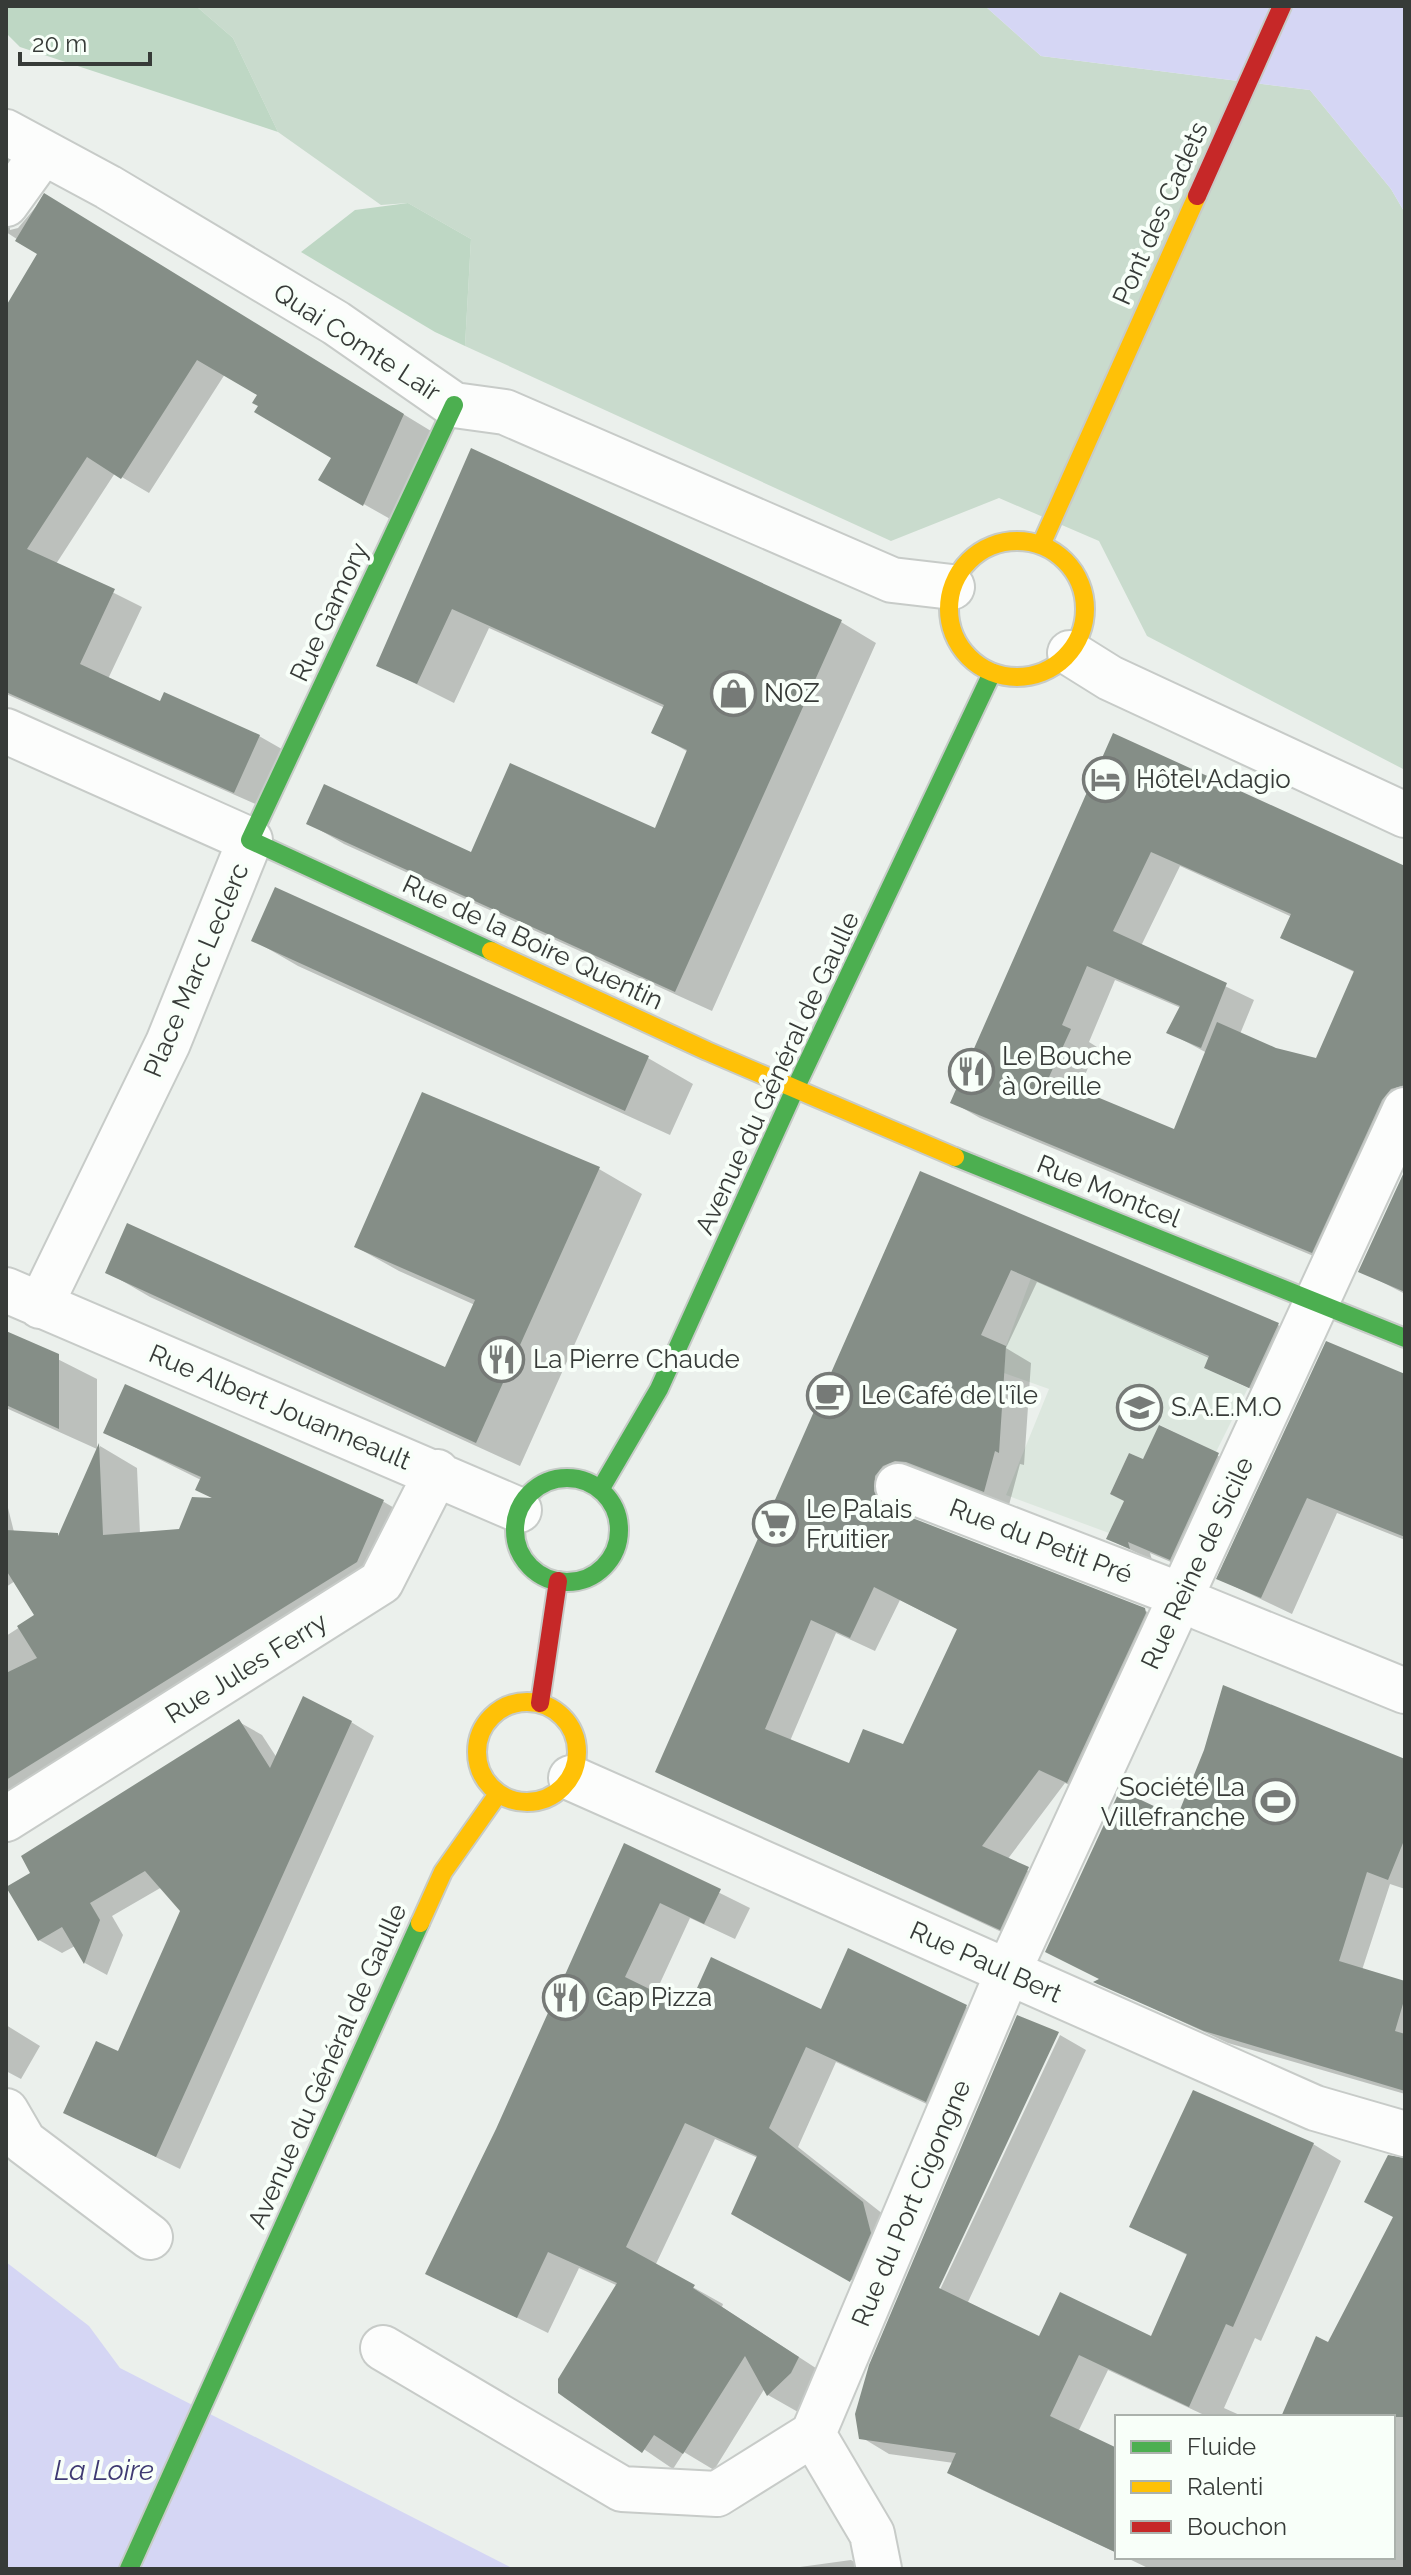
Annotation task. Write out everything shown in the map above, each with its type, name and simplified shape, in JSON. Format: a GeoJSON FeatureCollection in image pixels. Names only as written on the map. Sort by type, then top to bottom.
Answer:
{"type":"FeatureCollection","features":[{"type":"Feature","properties":{"kind":"main road","name":"Pont des Cadets"},"geometry":{"type":"LineString","coordinates":[[1041,545],[1282,6]]}},
{"type":"Feature","properties":{"kind":"main road","name":"Rue Gamory"},"geometry":{"type":"LineString","coordinates":[[250,840],[454,405]]}},
{"type":"Feature","properties":{"kind":"main road"},"geometry":{"type":"LineString","coordinates":[[1020,541],[1041,545],[1060,556],[1074,572],[1083,591],[1085,613],[1081,634],[1070,653],[1054,667],[1034,676],[1013,678],[992,673],[975,663],[960,648],[951,629],[948,609],[952,587],[962,568],[978,553],[998,544],[1020,541]]}},
{"type":"Feature","properties":{"kind":"main road","name":"Avenue du Général de Gaulle"},"geometry":{"type":"LineString","coordinates":[[600,1490],[659,1389],[795,1089],[992,673]]}},
{"type":"Feature","properties":{"kind":"main road","name":"Rue de la Boire Quentin"},"geometry":{"type":"LineString","coordinates":[[250,840],[795,1089]]}},
{"type":"Feature","properties":{"kind":"main road","name":"Rue Montcel"},"geometry":{"type":"LineString","coordinates":[[795,1089],[1405,1338]]}},
{"type":"Feature","properties":{"kind":"main road"},"geometry":{"type":"LineString","coordinates":[[554,1480],[586,1481],[600,1490],[613,1505],[619,1523],[618,1543],[610,1560],[586,1577],[558,1581],[540,1575],[526,1563],[518,1546],[515,1528],[519,1510],[527,1496],[554,1480]]}},
{"type":"Feature","properties":{"kind":"main road"},"geometry":{"type":"LineString","coordinates":[[540,1703],[558,1581]]}},
{"type":"Feature","properties":{"kind":"main road"},"geometry":{"type":"LineString","coordinates":[[522,1701],[540,1703],[554,1709],[574,1732],[578,1748],[571,1778],[557,1793],[538,1802],[517,1802],[498,1794],[485,1781],[477,1765],[476,1748],[481,1731],[491,1717],[505,1706],[522,1701]]}},
{"type":"Feature","properties":{"kind":"main road","name":"Avenue du Général de Gaulle"},"geometry":{"type":"LineString","coordinates":[[129,2569],[443,1872],[498,1794]]}},
{"type":"Feature","properties":{"kind":"street"},"geometry":{"type":"LineString","coordinates":[[6,204],[24,143]]}},
{"type":"Feature","properties":{"kind":"street","name":"Quai Comte Lair"},"geometry":{"type":"LineString","coordinates":[[24,143],[108,187],[336,323],[454,405],[505,412],[892,580],[952,587]]}},
{"type":"Feature","properties":{"kind":"street"},"geometry":{"type":"LineString","coordinates":[[1070,653],[1110,678],[1405,815]]}},
{"type":"Feature","properties":{"kind":"street","name":"Place Marc Leclerc"},"geometry":{"type":"LineString","coordinates":[[6,731],[250,840],[168,1043],[23,1298]]}},
{"type":"Feature","properties":{"kind":"street","name":"Rue Reine de Sicile"},"geometry":{"type":"LineString","coordinates":[[1008,1972],[1405,1110]]}},
{"type":"Feature","properties":{"kind":"street","name":"Rue Albert Jouanneault"},"geometry":{"type":"LineString","coordinates":[[23,1298],[437,1472],[519,1510]]}},
{"type":"Feature","properties":{"kind":"street","name":"Rue Jules Ferry"},"geometry":{"type":"LineString","coordinates":[[6,1819],[381,1582],[437,1472]]}},
{"type":"Feature","properties":{"kind":"street","name":"Rue du Petit Pré"},"geometry":{"type":"LineString","coordinates":[[898,1486],[1181,1597],[1405,1691]]}},
{"type":"Feature","properties":{"kind":"street","name":"Rue Paul Bert"},"geometry":{"type":"LineString","coordinates":[[571,1778],[1315,2108],[1405,2134]]}},
{"type":"Feature","properties":{"kind":"street","name":"Rue du Port Cigongne"},"geometry":{"type":"LineString","coordinates":[[813,2434],[1008,1972]]}},
{"type":"Feature","properties":{"kind":"street"},"geometry":{"type":"LineString","coordinates":[[6,2111],[24,2142],[150,2237]]}},
{"type":"Feature","properties":{"kind":"street"},"geometry":{"type":"LineString","coordinates":[[383,2348],[622,2489],[717,2494],[813,2434],[872,2534],[879,2569]]}},
{"type":"Feature","properties":{"kind":"shaded area","name":"S.A.E.M.O"},"geometry":{"type":"Polygon","coordinates":[[[1031,1278],[1209,1357],[1204,1368],[1248,1388],[1216,1452],[1160,1425],[1143,1459],[1129,1453],[1110,1494],[1124,1501],[1109,1533],[1006,1495],[1049,1389],[1004,1373],[1006,1346],[1031,1278]]]}},
{"type":"Feature","properties":{"kind":"green space"},"geometry":{"type":"Polygon","coordinates":[[[6,6],[196,6],[233,38],[278,132],[20,47],[6,33],[6,6]]]}},
{"type":"Feature","properties":{"kind":"green space"},"geometry":{"type":"Polygon","coordinates":[[[196,6],[985,6],[1041,56],[1310,90],[1391,189],[1405,213],[1405,770],[1147,636],[1099,541],[999,498],[891,541],[465,346],[471,239],[408,203],[381,205],[278,132],[233,38],[196,6]]]}},
{"type":"Feature","properties":{"kind":"green space"},"geometry":{"type":"Polygon","coordinates":[[[408,203],[471,239],[465,346],[435,332],[301,252],[355,210],[408,203]]]}},
{"type":"Feature","properties":{"kind":"water"},"geometry":{"type":"Polygon","coordinates":[[[985,6],[1405,6],[1405,213],[1391,189],[1310,90],[1041,56],[985,6]]]}},
{"type":"Feature","properties":{"kind":"water","name":"La Loire"},"geometry":{"type":"Polygon","coordinates":[[[6,2262],[89,2326],[120,2368],[514,2569],[6,2569],[6,2262]]]}},
{"type":"Feature","properties":{"kind":"building"},"geometry":{"type":"Polygon","coordinates":[[[44,193],[404,414],[363,506],[318,480],[331,458],[254,412],[258,406],[252,403],[257,395],[197,360],[121,479],[87,457],[27,549],[115,589],[80,664],[160,701],[164,692],[260,735],[234,793],[6,692],[6,306],[37,254],[15,241],[44,193]]]}},
{"type":"Feature","properties":{"kind":"building"},"geometry":{"type":"Polygon","coordinates":[[[471,448],[842,620],[675,992],[306,824],[324,784],[471,852],[510,763],[655,828],[687,750],[651,733],[664,705],[452,609],[417,684],[376,666],[471,448]]]}},
{"type":"Feature","properties":{"kind":"building"},"geometry":{"type":"Polygon","coordinates":[[[1113,733],[1405,866],[1405,1085],[1391,1089],[1382,1100],[1312,1253],[950,1103],[1113,733]],[[1151,852],[1113,931],[1227,983],[1201,1048],[1166,1033],[1180,1006],[1087,966],[1062,1025],[1071,1029],[1049,1077],[1174,1129],[1217,1022],[1276,1048],[1316,1058],[1354,971],[1280,938],[1291,914],[1151,852]]]}},
{"type":"Feature","properties":{"kind":"building"},"geometry":{"type":"Polygon","coordinates":[[[275,887],[649,1056],[625,1111],[251,941],[275,887]]]}},
{"type":"Feature","properties":{"kind":"building"},"geometry":{"type":"Polygon","coordinates":[[[422,1092],[600,1167],[476,1443],[105,1273],[127,1223],[445,1367],[475,1300],[354,1247],[422,1092]]]}},
{"type":"Feature","properties":{"kind":"building"},"geometry":{"type":"Polygon","coordinates":[[[1405,1170],[1405,1292],[1358,1272],[1405,1170]]]}},
{"type":"Feature","properties":{"kind":"building"},"geometry":{"type":"Polygon","coordinates":[[[920,1171],[1279,1323],[1249,1388],[1204,1368],[1209,1356],[1011,1270],[981,1335],[1006,1346],[999,1453],[995,1451],[984,1492],[906,1462],[895,1461],[883,1466],[875,1476],[874,1491],[879,1502],[889,1509],[1145,1608],[1146,1613],[1067,1783],[1039,1770],[982,1846],[1029,1867],[1000,1930],[655,1772],[920,1171]],[[874,1587],[850,1638],[811,1620],[765,1729],[849,1763],[863,1729],[903,1744],[957,1629],[874,1587]]]}},
{"type":"Feature","properties":{"kind":"building"},"geometry":{"type":"Polygon","coordinates":[[[6,1331],[59,1354],[59,1429],[6,1405],[6,1331]]]}},
{"type":"Feature","properties":{"kind":"building"},"geometry":{"type":"Polygon","coordinates":[[[1326,1341],[1405,1374],[1405,1537],[1307,1498],[1261,1598],[1216,1579],[1326,1341]]]}},
{"type":"Feature","properties":{"kind":"building"},"geometry":{"type":"Polygon","coordinates":[[[125,1384],[384,1500],[357,1562],[6,1780],[6,1673],[37,1658],[17,1626],[34,1615],[6,1570],[6,1530],[58,1533],[58,1536],[99,1443],[103,1535],[179,1529],[192,1497],[212,1498],[195,1490],[201,1477],[103,1433],[125,1384]]]}},
{"type":"Feature","properties":{"kind":"building"},"geometry":{"type":"Polygon","coordinates":[[[1159,1425],[1219,1453],[1170,1560],[1128,1542],[1130,1549],[1106,1539],[1124,1501],[1110,1494],[1129,1453],[1143,1459],[1159,1425]]]}},
{"type":"Feature","properties":{"kind":"building"},"geometry":{"type":"Polygon","coordinates":[[[1223,1685],[1405,1759],[1405,1838],[1388,1880],[1367,1872],[1339,1961],[1405,1981],[1405,1997],[1395,2031],[1405,2034],[1405,2091],[1204,2031],[1093,1982],[1099,1979],[1045,1952],[1120,1790],[1177,1817],[1204,1750],[1223,1685]]]}},
{"type":"Feature","properties":{"kind":"building"},"geometry":{"type":"Polygon","coordinates":[[[303,1696],[352,1721],[156,2157],[63,2113],[96,2041],[118,2051],[180,1911],[145,1871],[90,1903],[100,1920],[84,1964],[62,1927],[38,1941],[6,1887],[30,1873],[21,1856],[239,1719],[270,1768],[303,1696]]]}},
{"type":"Feature","properties":{"kind":"building"},"geometry":{"type":"Polygon","coordinates":[[[624,1843],[721,1889],[704,1924],[660,1903],[625,1977],[688,2008],[711,1957],[821,2009],[848,1948],[967,2005],[926,2102],[806,2047],[769,2128],[863,2202],[871,2233],[850,2282],[731,2214],[757,2156],[685,2123],[626,2247],[695,2285],[693,2288],[799,2357],[791,2373],[767,2396],[745,2356],[683,2454],[654,2435],[642,2453],[558,2393],[558,2379],[617,2283],[548,2252],[517,2318],[425,2274],[496,2129],[624,1843]]]}},
{"type":"Feature","properties":{"kind":"building"},"geometry":{"type":"Polygon","coordinates":[[[1017,2015],[1059,2032],[939,2288],[1039,2336],[1060,2292],[1151,2336],[1187,2254],[1129,2227],[1193,2090],[1314,2143],[1233,2327],[1226,2324],[1189,2407],[1079,2355],[1050,2416],[1115,2447],[1115,2552],[947,2473],[956,2453],[859,2439],[855,2414],[869,2365],[1017,2015]]]}},
{"type":"Feature","properties":{"kind":"building"},"geometry":{"type":"Polygon","coordinates":[[[1388,2155],[1405,2158],[1405,2417],[1282,2415],[1316,2336],[1328,2342],[1393,2217],[1364,2202],[1388,2155]]]}},
{"type":"Feature","properties":{"kind":"traffic: fast"},"geometry":{"type":"LineString","coordinates":[[454,405],[250,840],[491,951]]}},
{"type":"Feature","properties":{"kind":"traffic: fast"},"geometry":{"type":"LineString","coordinates":[[600,1490],[659,1389],[795,1089],[992,673]]}},
{"type":"Feature","properties":{"kind":"traffic: fast"},"geometry":{"type":"LineString","coordinates":[[955,1157],[1405,1338]]}},
{"type":"Feature","properties":{"kind":"traffic: fast"},"geometry":{"type":"LineString","coordinates":[[567,1478],[587,1482],[610,1501],[619,1530],[615,1550],[596,1573],[567,1582],[547,1578],[524,1559],[515,1530],[519,1510],[538,1487],[567,1478]]}},
{"type":"Feature","properties":{"kind":"traffic: fast"},"geometry":{"type":"LineString","coordinates":[[129,2569],[420,1923]]}},
{"type":"Feature","properties":{"kind":"traffic: slow"},"geometry":{"type":"LineString","coordinates":[[1041,545],[1197,196]]}},
{"type":"Feature","properties":{"kind":"traffic: slow"},"geometry":{"type":"LineString","coordinates":[[1017,541],[1043,546],[1065,561],[1080,583],[1085,609],[1080,635],[1065,657],[1043,672],[1017,677],[991,672],[969,657],[954,635],[949,609],[954,583],[969,561],[991,546],[1017,541]]}},
{"type":"Feature","properties":{"kind":"traffic: slow"},"geometry":{"type":"LineString","coordinates":[[491,951],[707,1051],[955,1157]]}},
{"type":"Feature","properties":{"kind":"traffic: slow"},"geometry":{"type":"LineString","coordinates":[[517,1702],[537,1702],[563,1716],[574,1733],[577,1752],[574,1771],[563,1788],[537,1802],[517,1802],[499,1794],[485,1780],[477,1762],[477,1742],[485,1724],[499,1710],[517,1702]]}},
{"type":"Feature","properties":{"kind":"traffic: slow"},"geometry":{"type":"LineString","coordinates":[[420,1923],[443,1872],[498,1794]]}},
{"type":"Feature","properties":{"kind":"traffic: jam"},"geometry":{"type":"LineString","coordinates":[[1197,196],[1282,6]]}},
{"type":"Feature","properties":{"kind":"traffic: jam"},"geometry":{"type":"LineString","coordinates":[[540,1703],[558,1581]]}},
{"type":"Feature","properties":{"kind":"place","name":"NOZ"},"geometry":{"type":"Point","coordinates":[733,693]}},
{"type":"Feature","properties":{"kind":"place","name":"Hôtel Adagio"},"geometry":{"type":"Point","coordinates":[1105,779]}},
{"type":"Feature","properties":{"kind":"place","name":"Le Bouche à Oreille"},"geometry":{"type":"Point","coordinates":[971,1071]}},
{"type":"Feature","properties":{"kind":"place","name":"La Pierre Chaude"},"geometry":{"type":"Point","coordinates":[502,1359]}},
{"type":"Feature","properties":{"kind":"place","name":"Le Café de l'île"},"geometry":{"type":"Point","coordinates":[830,1395]}},
{"type":"Feature","properties":{"kind":"place","name":"S.A.E.M.O"},"geometry":{"type":"Point","coordinates":[1140,1407]}},
{"type":"Feature","properties":{"kind":"place","name":"Le Palais Fruitier"},"geometry":{"type":"Point","coordinates":[775,1524]}},
{"type":"Feature","properties":{"kind":"place","name":"Société La Villefranche"},"geometry":{"type":"Point","coordinates":[1276,1802]}},
{"type":"Feature","properties":{"kind":"place","name":"Cap Pizza"},"geometry":{"type":"Point","coordinates":[565,1997]}}]}
